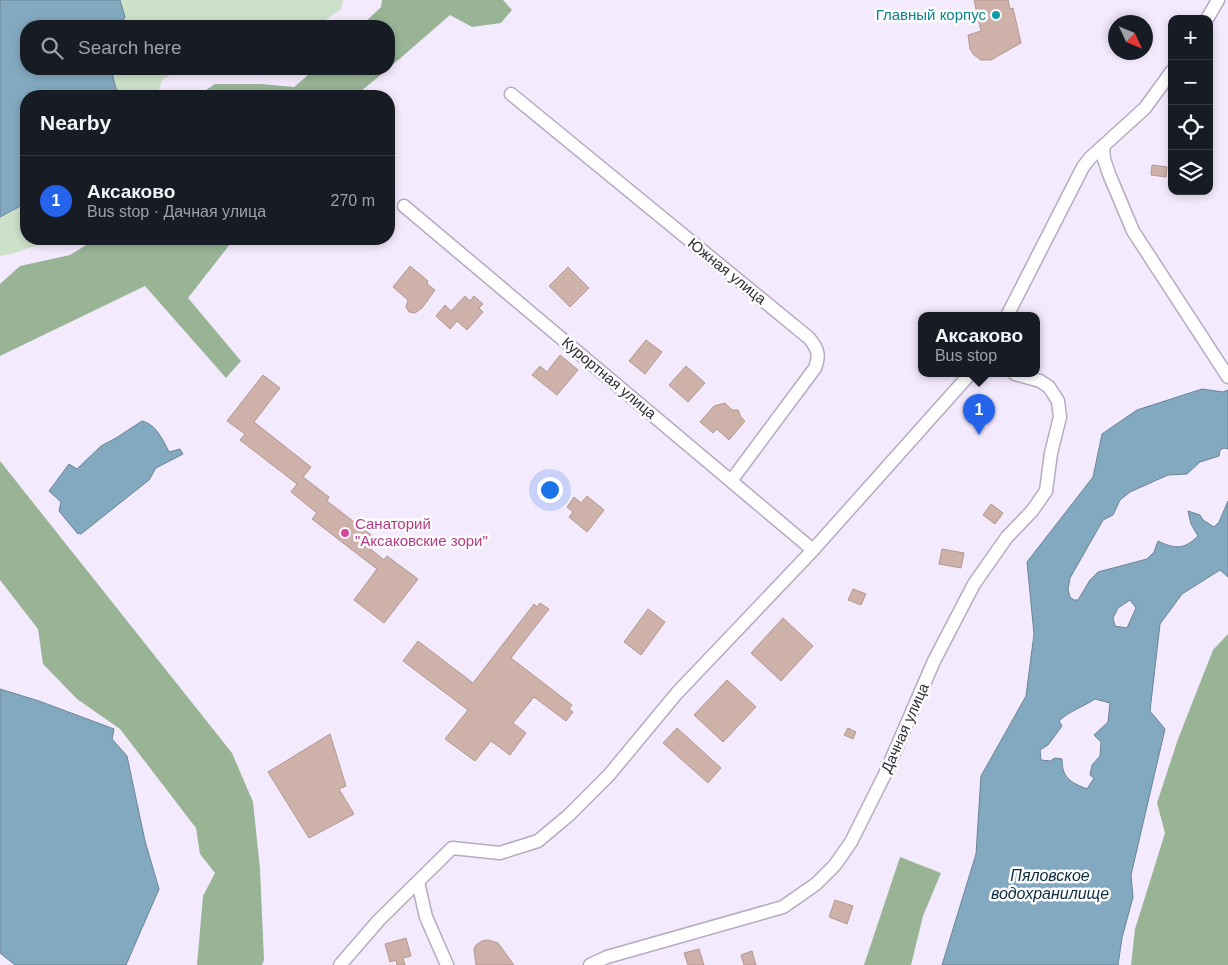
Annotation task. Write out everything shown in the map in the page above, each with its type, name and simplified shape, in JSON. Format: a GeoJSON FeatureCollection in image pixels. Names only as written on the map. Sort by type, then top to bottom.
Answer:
{"type":"FeatureCollection","features":[{"type":"Feature","properties":{"kind":"street"},"geometry":{"type":"LineString","coordinates":[[1209,15],[1218,0]]}},
{"type":"Feature","properties":{"kind":"street"},"geometry":{"type":"LineString","coordinates":[[1009,312],[1083,167],[1090,158],[1145,108],[1168,76]]}},
{"type":"Feature","properties":{"kind":"street","name":"Южная улица"},"geometry":{"type":"LineString","coordinates":[[511,94],[809,338],[816,347],[819,357],[815,368],[731,480]]}},
{"type":"Feature","properties":{"kind":"street"},"geometry":{"type":"LineString","coordinates":[[1103,146],[1104,159],[1109,174],[1133,231],[1228,377]]}},
{"type":"Feature","properties":{"kind":"street","name":"Курортная улица"},"geometry":{"type":"LineString","coordinates":[[404,206],[813,550]]}},
{"type":"Feature","properties":{"kind":"street"},"geometry":{"type":"LineString","coordinates":[[340,965],[379,920],[452,848],[500,853],[538,840],[569,815],[609,775],[677,693],[813,550],[967,377]]}},
{"type":"Feature","properties":{"kind":"street","name":"Дачная улица"},"geometry":{"type":"LineString","coordinates":[[590,965],[607,957],[783,907],[816,884],[840,857],[851,842],[885,774],[934,661],[974,584],[1007,537],[1032,511],[1046,491],[1051,453],[1060,417],[1058,401],[1049,387],[1040,381],[1026,377]]}},
{"type":"Feature","properties":{"kind":"street"},"geometry":{"type":"LineString","coordinates":[[418,882],[426,917],[447,965]]}},
{"type":"Feature","properties":{"kind":"green space"},"geometry":{"type":"Polygon","coordinates":[[[120,0],[343,0],[341,9],[325,20],[123,20],[125,17],[120,0]]]}},
{"type":"Feature","properties":{"kind":"green space"},"geometry":{"type":"Polygon","coordinates":[[[382,0],[503,0],[512,10],[501,23],[472,27],[450,15],[395,63],[395,20],[367,20],[381,7],[382,0]]]}},
{"type":"Feature","properties":{"kind":"green space"},"geometry":{"type":"Polygon","coordinates":[[[112,75],[170,75],[162,80],[159,90],[116,89],[112,75]]]}},
{"type":"Feature","properties":{"kind":"green space"},"geometry":{"type":"Polygon","coordinates":[[[308,75],[381,75],[362,90],[206,90],[215,84],[261,84],[294,87],[308,75]]]}},
{"type":"Feature","properties":{"kind":"green space"},"geometry":{"type":"Polygon","coordinates":[[[20,206],[20,245],[37,245],[0,256],[0,217],[20,206]]]}},
{"type":"Feature","properties":{"kind":"green space"},"geometry":{"type":"Polygon","coordinates":[[[86,245],[229,245],[188,298],[241,361],[226,378],[145,286],[0,356],[0,284],[20,266],[70,255],[86,245]]]}},
{"type":"Feature","properties":{"kind":"green space"},"geometry":{"type":"Polygon","coordinates":[[[0,461],[232,753],[253,802],[260,869],[264,960],[262,965],[197,965],[203,896],[215,873],[200,854],[196,828],[120,729],[77,699],[43,664],[38,629],[0,580],[0,461]]]}},
{"type":"Feature","properties":{"kind":"green space"},"geometry":{"type":"Polygon","coordinates":[[[1228,634],[1228,965],[1131,965],[1135,929],[1165,833],[1157,803],[1178,739],[1213,650],[1228,634]]]}},
{"type":"Feature","properties":{"kind":"green space"},"geometry":{"type":"Polygon","coordinates":[[[900,857],[941,873],[923,916],[911,965],[864,965],[900,857]]]}},
{"type":"Feature","properties":{"kind":"water"},"geometry":{"type":"Polygon","coordinates":[[[0,0],[120,0],[125,17],[123,20],[20,20],[20,75],[112,75],[117,90],[20,90],[20,206],[0,217],[0,0]]]}},
{"type":"Feature","properties":{"kind":"water","name":"Пяловское водохранилище"},"geometry":{"type":"Polygon","coordinates":[[[1202,389],[1223,392],[1228,390],[1228,449],[1224,448],[1220,450],[1219,456],[1200,462],[1187,474],[1168,475],[1130,492],[1120,500],[1113,515],[1103,520],[1070,578],[1068,590],[1070,597],[1078,600],[1090,580],[1098,572],[1147,559],[1154,552],[1158,541],[1169,546],[1179,547],[1193,541],[1198,536],[1191,524],[1188,511],[1200,515],[1203,520],[1214,527],[1219,522],[1228,501],[1228,577],[1220,570],[1182,594],[1160,624],[1150,711],[1165,729],[1131,875],[1133,897],[1122,938],[1118,965],[942,965],[976,854],[981,776],[1026,696],[1034,634],[1027,562],[1093,477],[1102,434],[1137,410],[1202,389]],[[1130,600],[1118,608],[1113,618],[1115,626],[1127,628],[1136,608],[1130,600]],[[1095,699],[1067,714],[1059,721],[1062,726],[1048,745],[1040,750],[1041,760],[1062,759],[1065,775],[1076,784],[1087,789],[1094,778],[1090,775],[1092,765],[1100,756],[1101,742],[1094,735],[1108,722],[1110,703],[1095,699]]]}},
{"type":"Feature","properties":{"kind":"water"},"geometry":{"type":"Polygon","coordinates":[[[142,421],[155,429],[169,452],[180,449],[183,454],[156,468],[149,480],[81,534],[77,533],[59,511],[61,502],[49,491],[69,464],[77,469],[101,446],[142,421]]]}},
{"type":"Feature","properties":{"kind":"water"},"geometry":{"type":"Polygon","coordinates":[[[0,689],[39,701],[114,729],[112,739],[127,756],[145,841],[159,889],[126,965],[15,965],[0,953],[0,689]]]}},
{"type":"Feature","properties":{"kind":"building"},"geometry":{"type":"Polygon","coordinates":[[[974,0],[1008,0],[1010,9],[1013,8],[1021,43],[991,60],[981,60],[974,55],[970,49],[968,35],[981,31],[974,0]]]}},
{"type":"Feature","properties":{"kind":"building"},"geometry":{"type":"Polygon","coordinates":[[[1152,165],[1167,167],[1166,177],[1151,175],[1152,165]]]}},
{"type":"Feature","properties":{"kind":"building"},"geometry":{"type":"Polygon","coordinates":[[[410,266],[428,281],[427,284],[435,290],[422,308],[415,313],[409,312],[406,307],[408,300],[393,287],[410,266]]]}},
{"type":"Feature","properties":{"kind":"building"},"geometry":{"type":"Polygon","coordinates":[[[568,267],[589,288],[570,307],[549,286],[568,267]]]}},
{"type":"Feature","properties":{"kind":"building"},"geometry":{"type":"Polygon","coordinates":[[[465,296],[470,301],[474,296],[483,304],[479,308],[483,312],[467,330],[457,321],[450,329],[436,316],[445,305],[451,311],[465,296]]]}},
{"type":"Feature","properties":{"kind":"building"},"geometry":{"type":"Polygon","coordinates":[[[646,340],[662,352],[645,374],[629,361],[646,340]]]}},
{"type":"Feature","properties":{"kind":"building"},"geometry":{"type":"Polygon","coordinates":[[[560,355],[578,370],[557,395],[532,375],[540,366],[547,372],[560,355]]]}},
{"type":"Feature","properties":{"kind":"building"},"geometry":{"type":"Polygon","coordinates":[[[686,366],[705,383],[688,402],[669,385],[686,366]]]}},
{"type":"Feature","properties":{"kind":"building"},"geometry":{"type":"Polygon","coordinates":[[[263,375],[280,388],[254,422],[311,467],[303,477],[329,497],[327,501],[375,538],[368,547],[384,560],[387,556],[418,579],[384,623],[354,600],[377,569],[312,519],[317,513],[291,492],[297,484],[240,440],[245,434],[227,421],[263,375]]]}},
{"type":"Feature","properties":{"kind":"building"},"geometry":{"type":"Polygon","coordinates":[[[725,403],[732,410],[738,410],[745,421],[729,440],[717,429],[713,433],[700,422],[714,406],[725,403]]]}},
{"type":"Feature","properties":{"kind":"building"},"geometry":{"type":"Polygon","coordinates":[[[587,496],[604,510],[587,532],[569,517],[573,512],[567,507],[574,497],[581,503],[587,496]]]}},
{"type":"Feature","properties":{"kind":"building"},"geometry":{"type":"Polygon","coordinates":[[[991,504],[1003,513],[995,524],[983,515],[991,504]]]}},
{"type":"Feature","properties":{"kind":"building"},"geometry":{"type":"Polygon","coordinates":[[[942,549],[964,553],[961,568],[939,564],[942,549]]]}},
{"type":"Feature","properties":{"kind":"building"},"geometry":{"type":"Polygon","coordinates":[[[853,589],[866,594],[861,605],[848,600],[853,589]]]}},
{"type":"Feature","properties":{"kind":"building"},"geometry":{"type":"Polygon","coordinates":[[[540,603],[549,609],[511,658],[572,705],[569,709],[573,712],[566,721],[534,697],[513,723],[526,733],[510,755],[491,741],[475,761],[445,739],[468,710],[403,661],[418,641],[473,683],[534,604],[537,607],[540,603]]]}},
{"type":"Feature","properties":{"kind":"building"},"geometry":{"type":"Polygon","coordinates":[[[648,609],[665,622],[641,655],[624,642],[648,609]]]}},
{"type":"Feature","properties":{"kind":"building"},"geometry":{"type":"Polygon","coordinates":[[[783,618],[813,646],[781,681],[751,653],[783,618]]]}},
{"type":"Feature","properties":{"kind":"building"},"geometry":{"type":"Polygon","coordinates":[[[727,680],[756,707],[723,742],[694,715],[727,680]]]}},
{"type":"Feature","properties":{"kind":"building"},"geometry":{"type":"Polygon","coordinates":[[[677,728],[721,768],[708,783],[663,743],[677,728]]]}},
{"type":"Feature","properties":{"kind":"building"},"geometry":{"type":"Polygon","coordinates":[[[848,728],[856,732],[853,739],[844,735],[848,728]]]}},
{"type":"Feature","properties":{"kind":"building"},"geometry":{"type":"Polygon","coordinates":[[[330,734],[346,786],[339,789],[354,814],[309,838],[268,772],[330,734]]]}},
{"type":"Feature","properties":{"kind":"building"},"geometry":{"type":"Polygon","coordinates":[[[835,900],[853,906],[847,924],[829,917],[835,900]]]}},
{"type":"Feature","properties":{"kind":"building"},"geometry":{"type":"Polygon","coordinates":[[[406,938],[411,956],[403,958],[405,965],[397,965],[396,960],[390,962],[385,944],[406,938]]]}},
{"type":"Feature","properties":{"kind":"building"},"geometry":{"type":"Polygon","coordinates":[[[488,940],[498,943],[514,965],[476,965],[474,949],[482,941],[488,940]]]}},
{"type":"Feature","properties":{"kind":"building"},"geometry":{"type":"Polygon","coordinates":[[[699,949],[704,965],[688,965],[684,953],[699,949]]]}},
{"type":"Feature","properties":{"kind":"building"},"geometry":{"type":"Polygon","coordinates":[[[752,951],[756,965],[744,965],[741,955],[752,951]]]}},
{"type":"Feature","properties":{"kind":"place","name":"Главный корпус"},"geometry":{"type":"Point","coordinates":[996,15]}},
{"type":"Feature","properties":{"kind":"place","name":"Аксаково"},"geometry":{"type":"Point","coordinates":[979,435]}},
{"type":"Feature","properties":{"kind":"place","name":"Санаторий \"Аксаковские зори\""},"geometry":{"type":"Point","coordinates":[345,533]}}]}
